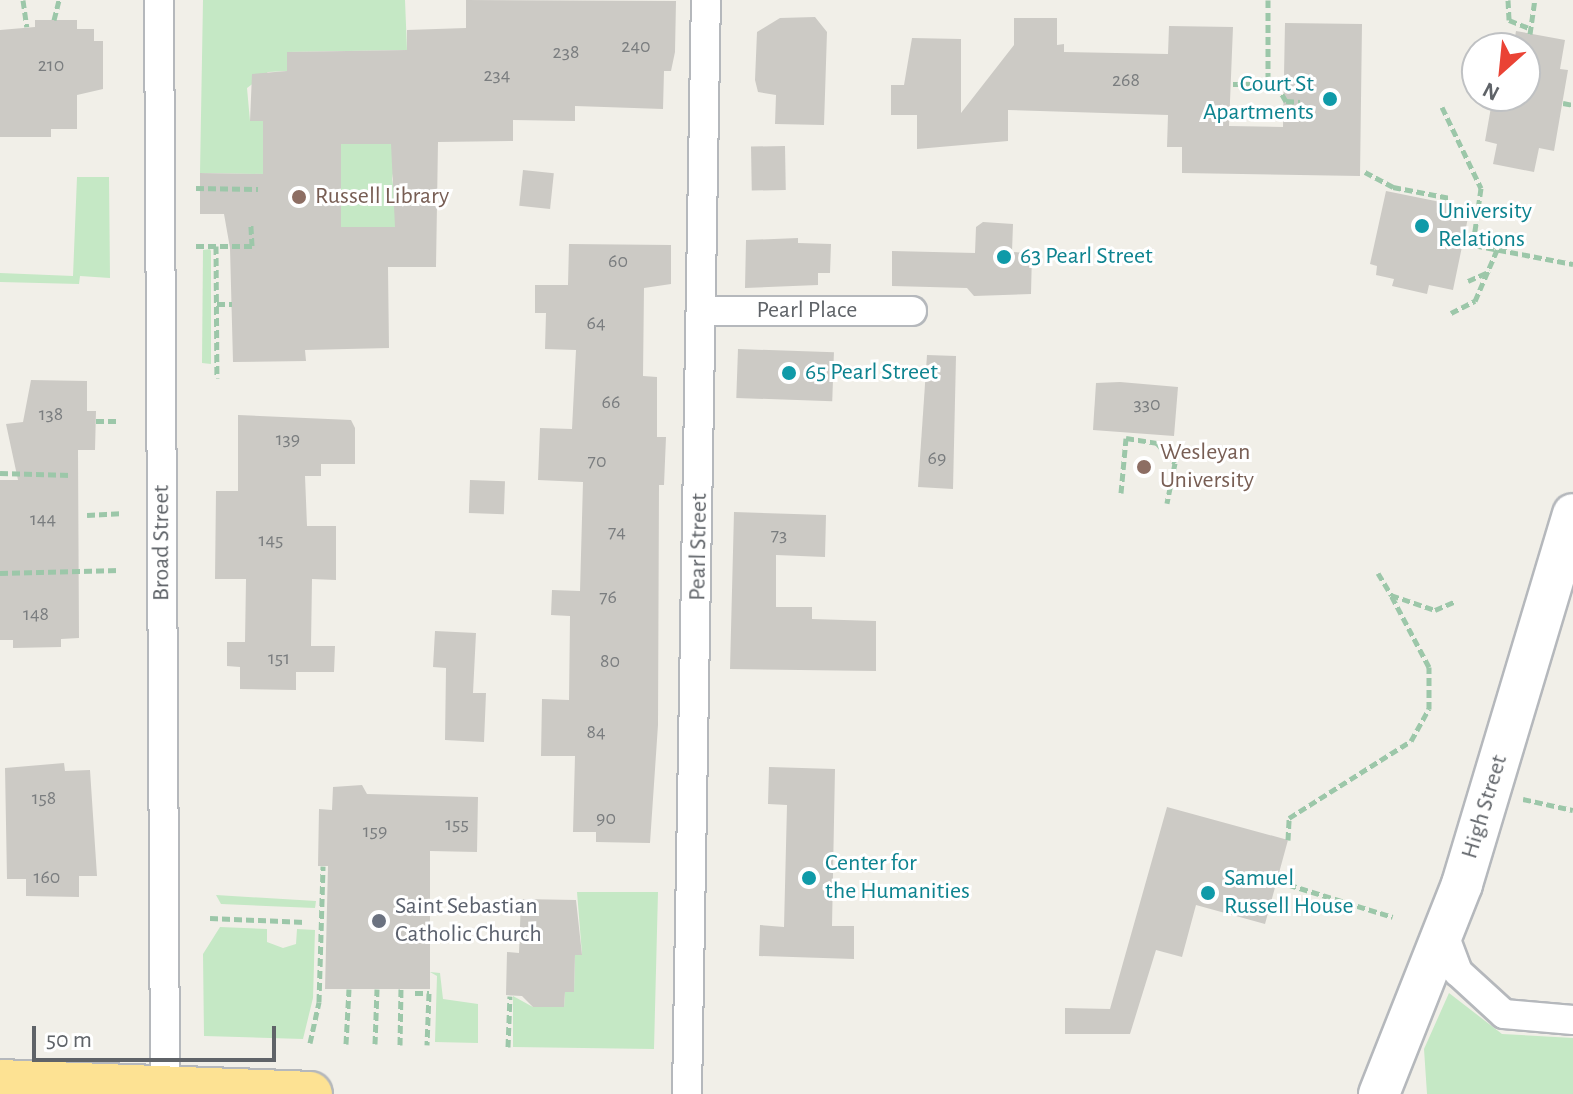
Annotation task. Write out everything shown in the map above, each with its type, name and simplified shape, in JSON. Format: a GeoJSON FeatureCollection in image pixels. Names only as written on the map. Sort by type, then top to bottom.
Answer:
{"type":"FeatureCollection","features":[{"type":"Feature","properties":{"kind":"highway"},"geometry":{"type":"LineString","coordinates":[[0,1082],[310,1094]]}},
{"type":"Feature","properties":{"kind":"street","name":"Broad Street"},"geometry":{"type":"LineString","coordinates":[[159,0],[165,1086]]}},
{"type":"Feature","properties":{"kind":"street","name":"Pearl Street"},"geometry":{"type":"LineString","coordinates":[[687,1094],[706,0]]}},
{"type":"Feature","properties":{"kind":"street","name":"Pearl Place"},"geometry":{"type":"LineString","coordinates":[[702,311],[912,311]]}},
{"type":"Feature","properties":{"kind":"street","name":"High Street"},"geometry":{"type":"LineString","coordinates":[[1379,1094],[1443,932],[1573,514]]}},
{"type":"Feature","properties":{"kind":"street"},"geometry":{"type":"LineString","coordinates":[[1443,932],[1458,972],[1504,1014],[1573,1020]]}},
{"type":"Feature","properties":{"kind":"path"},"geometry":{"type":"LineString","coordinates":[[23,0],[27,27]]}},
{"type":"Feature","properties":{"kind":"path"},"geometry":{"type":"LineString","coordinates":[[54,20],[59,0]]}},
{"type":"Feature","properties":{"kind":"path"},"geometry":{"type":"LineString","coordinates":[[1268,0],[1268,84]]}},
{"type":"Feature","properties":{"kind":"path"},"geometry":{"type":"LineString","coordinates":[[1508,0],[1509,20],[1531,31],[1535,0]]}},
{"type":"Feature","properties":{"kind":"path"},"geometry":{"type":"LineString","coordinates":[[1233,84],[1276,84],[1286,101],[1300,102]]}},
{"type":"Feature","properties":{"kind":"path"},"geometry":{"type":"LineString","coordinates":[[1563,103],[1573,105]]}},
{"type":"Feature","properties":{"kind":"path"},"geometry":{"type":"LineString","coordinates":[[1442,107],[1481,188],[1473,245]]}},
{"type":"Feature","properties":{"kind":"path"},"geometry":{"type":"LineString","coordinates":[[1365,172],[1393,187],[1450,198]]}},
{"type":"Feature","properties":{"kind":"path"},"geometry":{"type":"LineString","coordinates":[[196,188],[258,189]]}},
{"type":"Feature","properties":{"kind":"path"},"geometry":{"type":"LineString","coordinates":[[196,246],[252,246],[251,225]]}},
{"type":"Feature","properties":{"kind":"path"},"geometry":{"type":"LineString","coordinates":[[1463,243],[1573,264]]}},
{"type":"Feature","properties":{"kind":"path"},"geometry":{"type":"LineString","coordinates":[[216,246],[217,378]]}},
{"type":"Feature","properties":{"kind":"path"},"geometry":{"type":"LineString","coordinates":[[1451,313],[1475,301],[1491,271],[1497,250]]}},
{"type":"Feature","properties":{"kind":"path"},"geometry":{"type":"LineString","coordinates":[[1468,281],[1491,271]]}},
{"type":"Feature","properties":{"kind":"path"},"geometry":{"type":"LineString","coordinates":[[217,304],[232,304]]}},
{"type":"Feature","properties":{"kind":"path"},"geometry":{"type":"LineString","coordinates":[[96,421],[119,421]]}},
{"type":"Feature","properties":{"kind":"path"},"geometry":{"type":"LineString","coordinates":[[1121,493],[1126,435],[1157,443],[1172,457],[1175,473],[1167,503]]}},
{"type":"Feature","properties":{"kind":"path"},"geometry":{"type":"LineString","coordinates":[[0,473],[71,475]]}},
{"type":"Feature","properties":{"kind":"path"},"geometry":{"type":"LineString","coordinates":[[87,515],[120,513]]}},
{"type":"Feature","properties":{"kind":"path"},"geometry":{"type":"LineString","coordinates":[[0,573],[120,570]]}},
{"type":"Feature","properties":{"kind":"path"},"geometry":{"type":"LineString","coordinates":[[1288,840],[1289,818],[1411,741],[1429,709],[1429,667],[1378,573]]}},
{"type":"Feature","properties":{"kind":"path"},"geometry":{"type":"LineString","coordinates":[[1391,595],[1435,610],[1454,602]]}},
{"type":"Feature","properties":{"kind":"path"},"geometry":{"type":"LineString","coordinates":[[1514,797],[1573,810]]}},
{"type":"Feature","properties":{"kind":"path"},"geometry":{"type":"LineString","coordinates":[[310,1043],[319,1002],[323,866]]}},
{"type":"Feature","properties":{"kind":"path"},"geometry":{"type":"LineString","coordinates":[[1277,881],[1393,917]]}},
{"type":"Feature","properties":{"kind":"path"},"geometry":{"type":"LineString","coordinates":[[210,918],[305,922]]}},
{"type":"Feature","properties":{"kind":"path"},"geometry":{"type":"LineString","coordinates":[[346,1044],[349,989]]}},
{"type":"Feature","properties":{"kind":"path"},"geometry":{"type":"LineString","coordinates":[[375,1044],[377,989]]}},
{"type":"Feature","properties":{"kind":"path"},"geometry":{"type":"LineString","coordinates":[[400,1045],[401,989]]}},
{"type":"Feature","properties":{"kind":"path"},"geometry":{"type":"LineString","coordinates":[[415,993],[429,993],[427,1045]]}},
{"type":"Feature","properties":{"kind":"path"},"geometry":{"type":"LineString","coordinates":[[508,1047],[510,996]]}},
{"type":"Feature","properties":{"kind":"green space"},"geometry":{"type":"Polygon","coordinates":[[[203,0],[405,0],[407,50],[287,52],[287,71],[268,72],[247,88],[250,121],[265,121],[263,174],[200,173],[203,0]]]}},
{"type":"Feature","properties":{"kind":"green space"},"geometry":{"type":"Polygon","coordinates":[[[341,144],[398,144],[392,179],[401,227],[341,227],[341,144]]]}},
{"type":"Feature","properties":{"kind":"green space"},"geometry":{"type":"Polygon","coordinates":[[[77,177],[109,177],[110,278],[80,276],[79,284],[0,282],[0,273],[73,276],[77,177]]]}},
{"type":"Feature","properties":{"kind":"green space"},"geometry":{"type":"Polygon","coordinates":[[[210,249],[211,364],[202,363],[203,250],[210,249]]]}},
{"type":"Feature","properties":{"kind":"green space"},"geometry":{"type":"Polygon","coordinates":[[[577,892],[658,892],[654,1049],[513,1047],[513,996],[533,1007],[564,1007],[565,992],[574,992],[575,955],[582,954],[577,892]]]}},
{"type":"Feature","properties":{"kind":"green space"},"geometry":{"type":"Polygon","coordinates":[[[216,895],[316,901],[315,908],[221,904],[216,895]]]}},
{"type":"Feature","properties":{"kind":"green space"},"geometry":{"type":"Polygon","coordinates":[[[220,927],[267,929],[267,942],[283,948],[296,944],[297,929],[315,930],[313,998],[303,1039],[204,1036],[203,954],[220,927]]]}},
{"type":"Feature","properties":{"kind":"green space"},"geometry":{"type":"Polygon","coordinates":[[[430,972],[440,973],[443,999],[478,1004],[478,1043],[435,1042],[437,976],[430,972]]]}},
{"type":"Feature","properties":{"kind":"green space"},"geometry":{"type":"Polygon","coordinates":[[[1449,993],[1502,1034],[1573,1038],[1573,1094],[1427,1094],[1424,1049],[1449,993]]]}},
{"type":"Feature","properties":{"kind":"building","name":"Russell Library"},"geometry":{"type":"Polygon","coordinates":[[[466,0],[676,1],[675,52],[671,71],[664,71],[663,109],[575,106],[575,121],[513,120],[513,141],[438,142],[436,267],[388,267],[389,348],[305,350],[306,361],[233,362],[230,248],[224,214],[200,214],[200,173],[263,174],[263,121],[250,121],[252,74],[287,71],[287,52],[407,50],[407,30],[466,28],[466,0]],[[341,144],[341,227],[395,227],[391,144],[341,144]]]}},
{"type":"Feature","properties":{"kind":"building"},"geometry":{"type":"Polygon","coordinates":[[[815,17],[827,32],[824,125],[775,124],[776,95],[758,92],[755,80],[757,32],[780,18],[815,17]]]}},
{"type":"Feature","properties":{"kind":"building"},"geometry":{"type":"Polygon","coordinates":[[[1014,18],[1057,18],[1057,45],[1064,44],[1064,52],[1168,54],[1169,26],[1233,27],[1229,126],[1283,127],[1285,23],[1362,24],[1360,176],[1182,173],[1182,147],[1167,147],[1168,115],[1008,110],[1008,141],[917,149],[917,115],[891,115],[891,85],[904,85],[912,38],[961,39],[961,113],[1014,45],[1014,18]]]}},
{"type":"Feature","properties":{"kind":"building"},"geometry":{"type":"Polygon","coordinates":[[[35,20],[77,20],[77,29],[94,29],[94,41],[103,41],[103,89],[77,95],[77,129],[51,129],[51,137],[0,137],[0,30],[35,27],[35,20]]]}},
{"type":"Feature","properties":{"kind":"building"},"geometry":{"type":"Polygon","coordinates":[[[1541,36],[1565,40],[1560,69],[1568,70],[1554,151],[1539,148],[1534,172],[1493,164],[1497,144],[1485,141],[1490,112],[1541,112],[1541,36]]]}},
{"type":"Feature","properties":{"kind":"building"},"geometry":{"type":"Polygon","coordinates":[[[785,146],[786,190],[752,191],[751,147],[785,146]]]}},
{"type":"Feature","properties":{"kind":"building"},"geometry":{"type":"Polygon","coordinates":[[[523,170],[554,173],[550,209],[519,206],[523,170]]]}},
{"type":"Feature","properties":{"kind":"building","name":"University Relations"},"geometry":{"type":"Polygon","coordinates":[[[1386,191],[1470,208],[1453,290],[1429,285],[1427,294],[1392,286],[1394,279],[1376,275],[1377,266],[1370,264],[1386,191]]]}},
{"type":"Feature","properties":{"kind":"building"},"geometry":{"type":"Polygon","coordinates":[[[983,222],[1013,224],[1012,252],[1032,253],[1031,294],[974,296],[967,288],[892,286],[892,251],[975,253],[976,227],[983,222]]]}},
{"type":"Feature","properties":{"kind":"building"},"geometry":{"type":"Polygon","coordinates":[[[798,238],[798,243],[831,244],[830,273],[818,273],[818,285],[745,288],[746,240],[798,238]]]}},
{"type":"Feature","properties":{"kind":"building"},"geometry":{"type":"Polygon","coordinates":[[[569,244],[671,245],[671,284],[644,288],[643,376],[657,377],[657,437],[666,437],[664,485],[659,485],[658,725],[650,843],[596,842],[596,832],[573,832],[575,756],[541,756],[542,699],[569,700],[570,616],[551,615],[552,590],[580,591],[583,482],[538,480],[540,428],[572,429],[576,350],[545,349],[546,313],[535,313],[535,285],[568,285],[569,244]]]}},
{"type":"Feature","properties":{"kind":"building","name":"65 Pearl Street"},"geometry":{"type":"Polygon","coordinates":[[[738,349],[834,352],[832,401],[736,398],[738,349]]]}},
{"type":"Feature","properties":{"kind":"building"},"geometry":{"type":"Polygon","coordinates":[[[927,355],[956,356],[953,489],[918,487],[927,355]]]}},
{"type":"Feature","properties":{"kind":"building"},"geometry":{"type":"Polygon","coordinates":[[[31,380],[87,381],[87,411],[96,411],[95,450],[78,450],[79,638],[61,639],[61,647],[13,648],[13,640],[0,640],[0,480],[18,480],[6,424],[23,422],[31,380]]]}},
{"type":"Feature","properties":{"kind":"building"},"geometry":{"type":"Polygon","coordinates":[[[1096,383],[1178,387],[1174,436],[1093,430],[1096,383]]]}},
{"type":"Feature","properties":{"kind":"building"},"geometry":{"type":"Polygon","coordinates":[[[238,415],[351,420],[355,428],[355,464],[321,464],[321,476],[305,476],[307,526],[336,526],[336,580],[312,579],[311,646],[335,646],[334,672],[296,672],[296,690],[240,689],[240,667],[227,666],[227,642],[245,642],[246,579],[215,579],[216,491],[238,491],[238,415]]]}},
{"type":"Feature","properties":{"kind":"building"},"geometry":{"type":"Polygon","coordinates":[[[470,480],[505,481],[504,514],[469,513],[470,480]]]}},
{"type":"Feature","properties":{"kind":"building"},"geometry":{"type":"Polygon","coordinates":[[[734,512],[826,515],[825,557],[776,555],[776,607],[812,607],[812,619],[876,621],[876,671],[730,669],[734,512]]]}},
{"type":"Feature","properties":{"kind":"building"},"geometry":{"type":"Polygon","coordinates":[[[435,631],[476,633],[473,693],[486,693],[484,742],[445,740],[446,668],[433,667],[435,631]]]}},
{"type":"Feature","properties":{"kind":"building"},"geometry":{"type":"Polygon","coordinates":[[[64,763],[65,771],[90,770],[97,876],[79,876],[79,897],[26,896],[26,879],[7,879],[5,768],[64,763]]]}},
{"type":"Feature","properties":{"kind":"building","name":"Center for the Humanities"},"geometry":{"type":"Polygon","coordinates":[[[769,767],[835,769],[832,926],[854,926],[854,959],[759,956],[760,925],[784,927],[787,805],[768,804],[769,767]]]}},
{"type":"Feature","properties":{"kind":"building","name":"Saint Sebastian Catholic Church"},"geometry":{"type":"Polygon","coordinates":[[[362,785],[367,794],[478,797],[477,852],[430,851],[430,989],[325,989],[328,866],[318,866],[319,809],[332,810],[333,787],[362,785]]]}},
{"type":"Feature","properties":{"kind":"building","name":"Samuel Russell House"},"geometry":{"type":"Polygon","coordinates":[[[1167,807],[1288,840],[1265,924],[1196,905],[1182,957],[1156,950],[1130,1034],[1065,1034],[1065,1008],[1110,1009],[1167,807]]]}},
{"type":"Feature","properties":{"kind":"building"},"geometry":{"type":"Polygon","coordinates":[[[521,899],[576,900],[582,955],[575,955],[574,992],[565,992],[564,1007],[533,1007],[522,996],[506,995],[507,952],[519,953],[521,899]]]}},
{"type":"Feature","properties":{"kind":"place","name":"Court St Apartments"},"geometry":{"type":"Point","coordinates":[1330,99]}},
{"type":"Feature","properties":{"kind":"place","name":"Russell Library"},"geometry":{"type":"Point","coordinates":[299,197]}},
{"type":"Feature","properties":{"kind":"place","name":"University Relations"},"geometry":{"type":"Point","coordinates":[1422,226]}},
{"type":"Feature","properties":{"kind":"place","name":"63 Pearl Street"},"geometry":{"type":"Point","coordinates":[1004,257]}},
{"type":"Feature","properties":{"kind":"place","name":"65 Pearl Street"},"geometry":{"type":"Point","coordinates":[789,373]}},
{"type":"Feature","properties":{"kind":"place","name":"Wesleyan University"},"geometry":{"type":"Point","coordinates":[1144,467]}},
{"type":"Feature","properties":{"kind":"place","name":"Center for the Humanities"},"geometry":{"type":"Point","coordinates":[809,878]}},
{"type":"Feature","properties":{"kind":"place","name":"Samuel Russell House"},"geometry":{"type":"Point","coordinates":[1208,893]}},
{"type":"Feature","properties":{"kind":"place","name":"Saint Sebastian Catholic Church"},"geometry":{"type":"Point","coordinates":[379,921]}}]}
